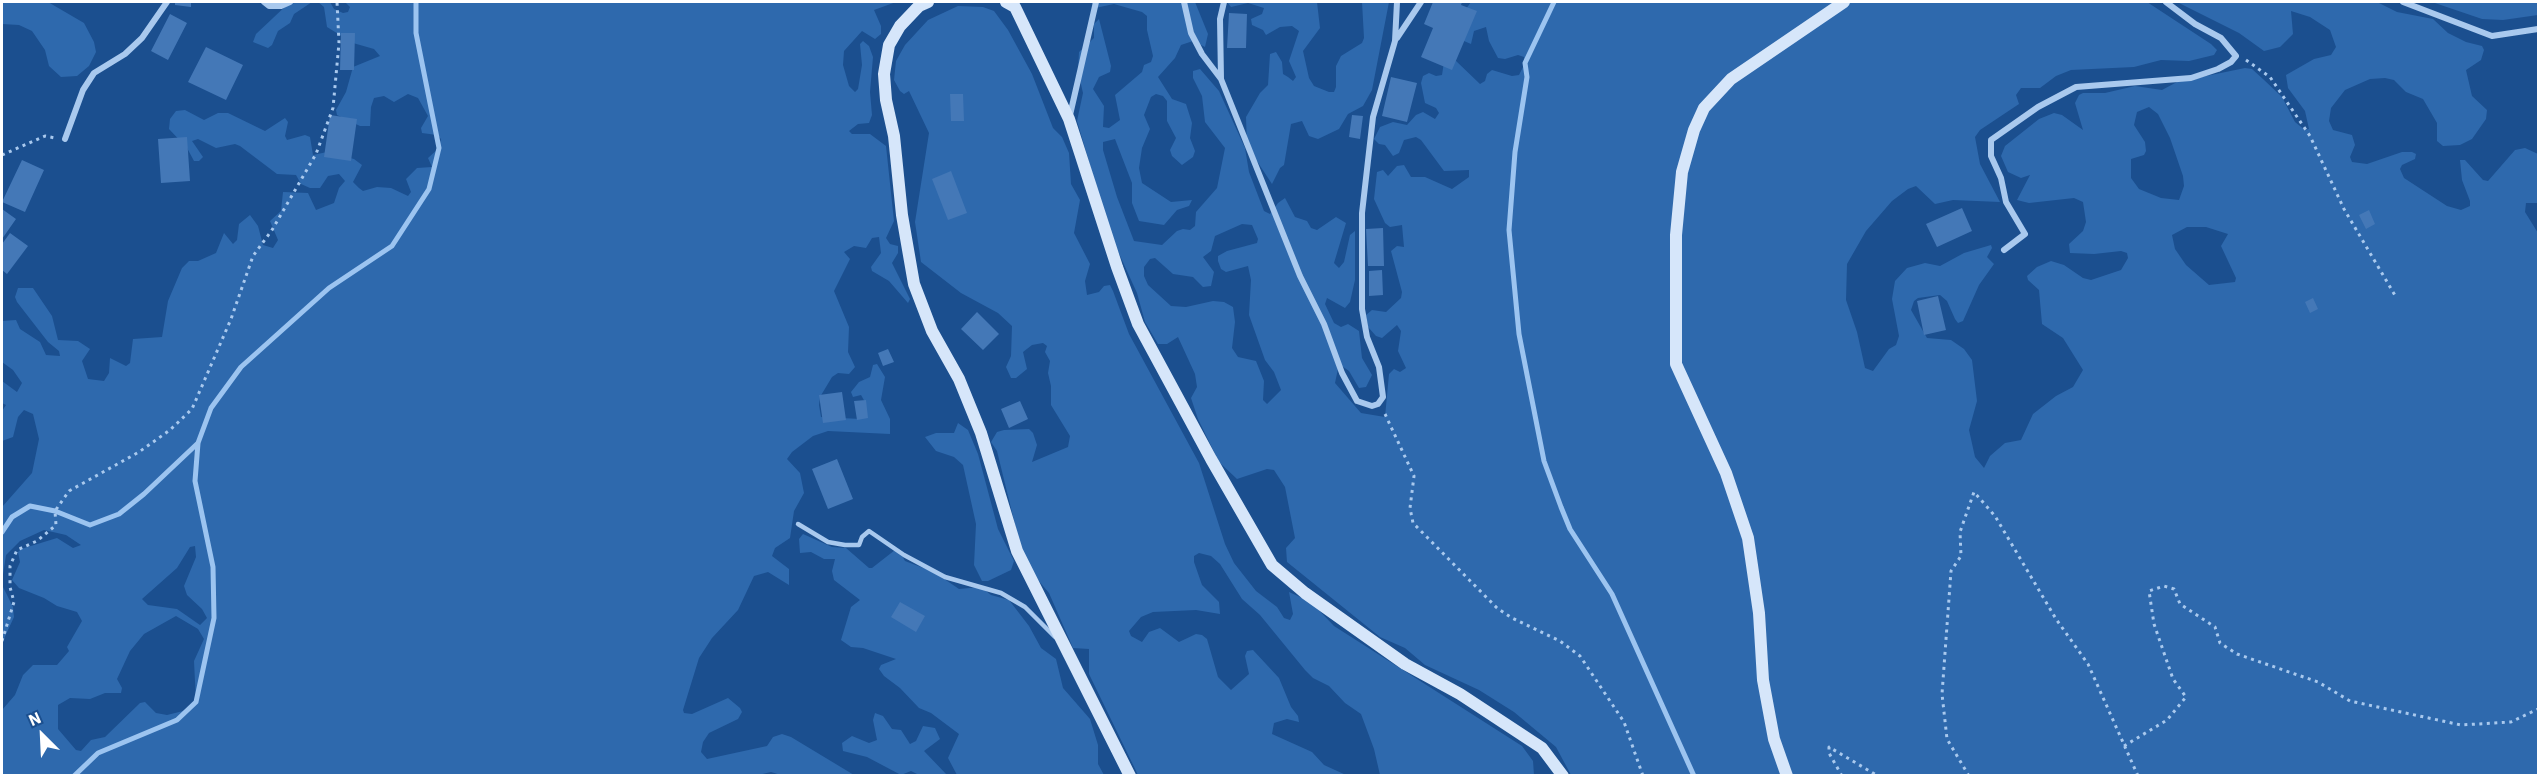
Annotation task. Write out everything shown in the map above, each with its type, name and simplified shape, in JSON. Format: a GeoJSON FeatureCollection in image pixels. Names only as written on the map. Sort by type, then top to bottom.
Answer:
{"type":"FeatureCollection","features":[{"type":"Feature","properties":{"kind":"street"},"geometry":{"type":"LineString","coordinates":[[65,139],[83,90],[94,73],[124,54],[142,38],[156,22],[166,2]]}},
{"type":"Feature","properties":{"kind":"street"},"geometry":{"type":"LineString","coordinates":[[264,2],[269,6],[281,6],[290,2]]}},
{"type":"Feature","properties":{"kind":"street"},"geometry":{"type":"LineString","coordinates":[[928,2],[919,6],[900,26],[889,45],[884,74],[886,100],[894,136],[902,215],[914,284],[932,331],[959,379],[981,434],[1017,551],[1130,776]]}},
{"type":"Feature","properties":{"kind":"street"},"geometry":{"type":"LineString","coordinates":[[1005,2],[1015,7],[1069,119],[1138,324],[1272,565],[1305,593],[1405,664],[1460,694],[1542,748],[1563,776]]}},
{"type":"Feature","properties":{"kind":"street"},"geometry":{"type":"LineString","coordinates":[[1069,119],[1096,2]]}},
{"type":"Feature","properties":{"kind":"street"},"geometry":{"type":"LineString","coordinates":[[1184,2],[1191,33],[1202,54],[1221,79],[1300,276],[1324,324],[1342,373],[1357,401],[1364,406],[1378,405],[1383,397],[1382,382],[1367,337],[1362,309],[1362,213],[1373,117],[1395,42],[1397,2]]}},
{"type":"Feature","properties":{"kind":"street"},"geometry":{"type":"LineString","coordinates":[[1221,79],[1220,19],[1224,2]]}},
{"type":"Feature","properties":{"kind":"street"},"geometry":{"type":"LineString","coordinates":[[1395,42],[1421,2]]}},
{"type":"Feature","properties":{"kind":"street"},"geometry":{"type":"LineString","coordinates":[[1787,776],[1774,739],[1763,680],[1759,614],[1748,538],[1726,473],[1676,364],[1676,235],[1682,172],[1694,130],[1704,108],[1731,79],[1844,2]]}},
{"type":"Feature","properties":{"kind":"street"},"geometry":{"type":"LineString","coordinates":[[2004,250],[2025,234],[2006,202],[2001,178],[1991,156],[1991,140],[2038,107],[2076,87],[2191,78],[2218,69],[2231,62],[2236,56],[2221,38],[2195,24],[2166,2]]}},
{"type":"Feature","properties":{"kind":"street"},"geometry":{"type":"LineString","coordinates":[[2403,2],[2492,36],[2538,29]]}},
{"type":"Feature","properties":{"kind":"lane"},"geometry":{"type":"LineString","coordinates":[[798,524],[828,542],[845,546],[859,545],[862,537],[869,531],[904,555],[945,577],[1001,593],[1025,607],[1064,645]]}},
{"type":"Feature","properties":{"kind":"path"},"geometry":{"type":"LineString","coordinates":[[2,641],[14,602],[10,587],[10,566],[17,550],[37,541],[56,525],[55,512],[69,491],[139,452],[170,430],[192,409],[231,319],[253,256],[272,230],[316,154],[333,108],[339,43],[337,2]]}},
{"type":"Feature","properties":{"kind":"path"},"geometry":{"type":"LineString","coordinates":[[2236,56],[2253,63],[2270,77],[2310,136],[2344,209],[2396,297]]}},
{"type":"Feature","properties":{"kind":"path"},"geometry":{"type":"LineString","coordinates":[[2,155],[45,136],[65,139]]}},
{"type":"Feature","properties":{"kind":"path"},"geometry":{"type":"LineString","coordinates":[[1378,405],[1414,476],[1410,508],[1413,523],[1497,608],[1512,618],[1560,641],[1580,656],[1624,722],[1643,776]]}},
{"type":"Feature","properties":{"kind":"path"},"geometry":{"type":"LineString","coordinates":[[1969,776],[1947,739],[1942,694],[1951,571],[1961,556],[1960,532],[1974,492],[1995,516],[2056,619],[2088,664],[2138,776]]}},
{"type":"Feature","properties":{"kind":"path"},"geometry":{"type":"LineString","coordinates":[[2124,746],[2167,720],[2186,697],[2173,679],[2154,624],[2149,591],[2164,586],[2174,589],[2180,604],[2215,627],[2220,643],[2237,654],[2319,682],[2350,701],[2461,725],[2511,722],[2538,709]]}},
{"type":"Feature","properties":{"kind":"path"},"geometry":{"type":"LineString","coordinates":[[1842,776],[1828,753],[1829,747],[1878,776]]}},
{"type":"Feature","properties":{"kind":"shaded area"},"geometry":{"type":"Polygon","coordinates":[[[2,2],[48,2],[84,23],[94,42],[96,52],[89,66],[77,76],[61,77],[49,66],[45,50],[32,31],[19,25],[2,24],[2,2]]]}},
{"type":"Feature","properties":{"kind":"shaded area"},"geometry":{"type":"Polygon","coordinates":[[[290,2],[312,2],[294,14],[290,23],[278,31],[272,45],[268,48],[253,42],[256,34],[290,2]]]}},
{"type":"Feature","properties":{"kind":"shaded area"},"geometry":{"type":"Polygon","coordinates":[[[318,2],[330,2],[334,9],[343,13],[348,12],[350,7],[345,2],[896,2],[874,10],[881,26],[881,34],[875,39],[862,31],[844,51],[843,65],[849,86],[855,92],[858,89],[862,65],[860,44],[863,41],[869,46],[873,57],[870,92],[872,115],[869,123],[858,124],[849,131],[852,134],[870,134],[886,146],[894,221],[886,238],[890,244],[898,246],[898,253],[892,263],[910,299],[908,303],[889,281],[872,271],[871,267],[881,253],[879,237],[872,238],[866,248],[854,246],[844,252],[850,259],[834,291],[849,327],[848,352],[855,367],[849,374],[838,373],[832,377],[820,397],[819,405],[821,417],[861,419],[865,402],[861,395],[853,397],[851,392],[859,382],[870,377],[873,365],[877,364],[885,377],[881,400],[890,419],[890,434],[828,431],[813,436],[792,452],[787,459],[800,473],[804,493],[794,511],[790,538],[775,548],[772,556],[789,569],[789,585],[768,572],[754,576],[738,610],[712,638],[699,658],[683,710],[684,713],[692,714],[728,698],[742,712],[738,719],[709,733],[703,742],[701,752],[707,759],[767,746],[773,737],[782,734],[791,737],[854,775],[784,776],[771,772],[754,776],[2,775],[2,710],[15,695],[23,675],[33,665],[57,665],[69,651],[67,647],[82,621],[77,612],[57,606],[19,588],[12,580],[20,562],[18,552],[21,549],[57,538],[73,548],[81,545],[66,535],[44,530],[20,541],[6,555],[2,581],[2,507],[32,473],[39,439],[33,414],[24,410],[18,417],[13,437],[2,441],[2,411],[6,405],[2,403],[2,381],[17,392],[22,383],[13,370],[2,362],[2,321],[16,320],[20,329],[40,342],[46,355],[60,356],[59,351],[48,342],[15,297],[18,288],[33,288],[52,316],[58,340],[78,341],[90,349],[82,361],[88,379],[104,381],[109,373],[110,358],[126,366],[130,363],[133,339],[162,337],[168,301],[182,268],[189,261],[198,261],[216,253],[224,233],[233,244],[237,240],[239,224],[250,215],[258,226],[263,245],[273,248],[278,240],[270,221],[281,211],[283,192],[308,193],[316,210],[334,203],[339,188],[345,181],[339,174],[328,176],[320,188],[310,188],[301,184],[296,175],[277,174],[240,146],[235,144],[216,148],[198,139],[192,141],[203,157],[199,161],[194,161],[187,148],[169,129],[170,119],[176,111],[185,110],[204,120],[218,113],[228,113],[265,131],[285,118],[288,122],[285,136],[287,140],[305,135],[310,137],[313,155],[327,152],[354,159],[362,165],[353,182],[363,191],[377,187],[391,188],[408,196],[411,192],[406,179],[417,168],[432,167],[428,158],[439,148],[441,139],[437,135],[422,133],[421,128],[428,116],[418,98],[408,94],[394,102],[384,96],[374,98],[370,126],[360,126],[337,115],[336,110],[346,92],[353,67],[380,56],[374,49],[353,43],[327,27],[324,7],[318,2]],[[195,546],[190,547],[177,568],[142,599],[148,605],[177,609],[200,625],[207,618],[202,609],[187,595],[184,586],[196,557],[195,546]],[[176,616],[144,634],[130,651],[117,679],[122,688],[121,693],[105,693],[90,699],[70,698],[58,705],[58,729],[76,750],[81,751],[91,740],[105,737],[140,703],[145,702],[156,713],[167,715],[187,710],[196,702],[194,661],[204,639],[198,629],[176,616]]]}},
{"type":"Feature","properties":{"kind":"shaded area"},"geometry":{"type":"Polygon","coordinates":[[[1091,2],[1195,2],[1208,34],[1205,47],[1193,41],[1181,45],[1175,58],[1158,77],[1172,99],[1186,104],[1192,123],[1190,138],[1195,151],[1193,157],[1182,165],[1172,156],[1170,150],[1176,138],[1167,121],[1167,101],[1163,96],[1156,94],[1151,97],[1144,115],[1150,129],[1142,148],[1139,168],[1142,183],[1171,202],[1192,200],[1189,206],[1177,210],[1164,225],[1139,221],[1132,203],[1132,183],[1115,139],[1103,142],[1103,150],[1117,197],[1134,241],[1162,245],[1177,231],[1190,230],[1195,226],[1196,212],[1217,188],[1225,148],[1205,122],[1202,96],[1193,78],[1193,71],[1200,69],[1219,91],[1245,148],[1249,172],[1264,211],[1270,214],[1285,198],[1295,217],[1307,221],[1311,228],[1317,230],[1336,217],[1346,223],[1334,263],[1339,268],[1344,262],[1350,235],[1355,231],[1355,280],[1350,302],[1345,308],[1327,298],[1325,304],[1334,323],[1341,327],[1348,324],[1359,331],[1362,358],[1372,375],[1366,387],[1359,388],[1349,371],[1339,364],[1335,383],[1361,413],[1385,417],[1389,374],[1394,369],[1400,372],[1406,368],[1398,351],[1401,331],[1397,325],[1382,338],[1376,336],[1368,327],[1366,315],[1372,310],[1386,312],[1401,298],[1402,292],[1391,251],[1397,246],[1404,247],[1402,225],[1390,227],[1385,223],[1374,199],[1377,172],[1383,170],[1388,176],[1397,166],[1404,165],[1411,177],[1425,177],[1452,189],[1469,177],[1469,170],[1444,171],[1421,140],[1416,137],[1404,140],[1399,153],[1393,156],[1385,145],[1379,144],[1374,139],[1380,127],[1393,122],[1407,125],[1416,115],[1423,112],[1435,119],[1439,113],[1436,108],[1425,103],[1421,83],[1423,76],[1429,73],[1436,76],[1442,75],[1444,62],[1455,60],[1480,84],[1485,81],[1487,74],[1492,70],[1512,76],[1519,75],[1525,63],[1524,57],[1518,55],[1505,59],[1498,58],[1489,41],[1486,27],[1474,31],[1471,44],[1464,41],[1458,20],[1471,2],[2147,2],[2211,44],[2217,50],[2214,55],[2189,61],[2161,60],[2134,67],[2071,70],[2056,76],[2040,88],[2021,88],[2016,95],[2019,104],[1980,130],[1975,137],[1980,164],[2000,202],[1953,200],[1935,204],[1916,186],[1908,189],[1892,201],[1866,231],[1847,264],[1846,300],[1857,332],[1865,368],[1873,371],[1889,349],[1896,345],[1899,336],[1892,299],[1895,281],[1907,268],[1925,263],[1940,266],[1964,253],[1991,245],[1992,248],[1987,257],[1994,264],[1979,285],[1963,321],[1958,323],[1947,301],[1940,295],[1918,298],[1914,301],[1911,310],[1927,338],[1951,340],[1964,349],[1972,360],[1977,401],[1969,430],[1975,457],[1984,468],[1990,456],[2005,443],[2021,440],[2033,414],[2056,396],[2073,387],[2083,370],[2063,338],[2042,324],[2039,290],[2028,280],[2027,276],[2037,267],[2051,261],[2064,265],[2083,278],[2091,280],[2121,270],[2128,258],[2127,253],[2121,251],[2094,254],[2070,253],[2069,244],[2083,231],[2086,222],[2083,202],[2074,198],[2029,203],[2017,200],[2030,175],[2021,178],[2008,172],[2001,156],[2005,146],[2039,119],[2054,113],[2062,115],[2083,130],[2075,103],[2079,95],[2083,93],[2105,93],[2135,86],[2162,90],[2177,82],[2245,68],[2252,69],[2282,97],[2295,122],[2305,130],[2309,129],[2305,111],[2288,88],[2286,75],[2314,59],[2331,55],[2336,47],[2330,30],[2310,17],[2291,11],[2293,34],[2280,47],[2264,51],[2239,33],[2177,2],[2377,2],[2397,12],[2433,19],[2448,33],[2466,42],[2482,46],[2484,50],[2481,60],[2466,70],[2472,96],[2487,110],[2486,119],[2472,139],[2460,145],[2443,146],[2437,141],[2437,123],[2423,99],[2406,92],[2394,80],[2385,78],[2370,79],[2345,90],[2331,108],[2329,121],[2333,130],[2352,135],[2355,145],[2350,157],[2352,162],[2367,164],[2402,152],[2416,154],[2415,159],[2402,165],[2400,169],[2404,178],[2447,206],[2461,210],[2470,206],[2470,201],[2462,180],[2460,160],[2465,160],[2483,180],[2488,181],[2515,150],[2525,148],[2538,154],[2538,203],[2526,203],[2525,212],[2538,233],[2538,775],[1571,775],[1556,747],[1514,712],[1479,690],[1425,665],[1405,648],[1380,637],[1287,562],[1286,548],[1295,538],[1285,487],[1274,470],[1267,469],[1237,479],[1219,462],[1198,419],[1191,398],[1197,387],[1195,374],[1178,337],[1167,344],[1158,344],[1145,322],[1137,293],[1111,236],[1077,121],[1083,93],[1078,72],[1079,52],[1094,38],[1094,24],[1099,19],[1111,66],[1110,72],[1099,77],[1093,89],[1104,106],[1103,127],[1109,128],[1120,120],[1115,95],[1142,72],[1144,65],[1151,62],[1153,56],[1147,30],[1147,16],[1142,12],[1114,4],[1095,8],[1091,2]],[[2149,107],[2137,112],[2134,125],[2145,142],[2146,151],[2144,155],[2131,159],[2131,178],[2139,189],[2161,198],[2179,200],[2184,186],[2183,176],[2170,138],[2158,114],[2149,107]],[[1242,224],[1215,236],[1211,251],[1203,257],[1214,272],[1211,286],[1203,287],[1193,277],[1173,274],[1155,258],[1150,259],[1144,267],[1144,276],[1148,285],[1171,306],[1186,307],[1213,301],[1224,302],[1233,307],[1235,322],[1232,348],[1238,357],[1256,361],[1264,381],[1263,400],[1267,404],[1281,390],[1274,372],[1265,360],[1249,315],[1251,280],[1248,266],[1226,272],[1221,269],[1218,261],[1218,256],[1227,251],[1257,243],[1258,239],[1252,225],[1242,224]],[[2187,227],[2172,235],[2175,249],[2186,265],[2209,285],[2235,282],[2236,278],[2221,246],[2228,234],[2206,227],[2187,227]]]}},
{"type":"Feature","properties":{"kind":"shaded area"},"geometry":{"type":"Polygon","coordinates":[[[1227,2],[1317,2],[1320,28],[1303,51],[1309,78],[1314,86],[1334,92],[1336,66],[1341,56],[1362,43],[1364,38],[1362,2],[1389,2],[1372,90],[1363,106],[1348,114],[1339,129],[1318,139],[1309,136],[1302,121],[1291,124],[1284,165],[1272,184],[1247,146],[1246,117],[1260,93],[1268,85],[1270,54],[1276,52],[1282,62],[1283,74],[1293,81],[1296,77],[1289,61],[1299,31],[1292,26],[1280,27],[1266,35],[1263,30],[1252,25],[1251,19],[1262,14],[1264,8],[1248,3],[1231,7],[1227,2]]]}},
{"type":"Feature","properties":{"kind":"shaded area"},"geometry":{"type":"Polygon","coordinates":[[[2432,2],[2538,2],[2538,15],[2503,20],[2482,19],[2432,2]]]}},
{"type":"Feature","properties":{"kind":"shaded area"},"geometry":{"type":"Polygon","coordinates":[[[958,6],[983,7],[994,11],[1008,30],[1032,74],[1053,128],[1062,137],[1069,153],[1071,184],[1080,200],[1074,233],[1090,264],[1085,281],[1087,295],[1099,292],[1104,286],[1110,285],[1129,334],[1199,463],[1225,544],[1234,563],[1256,591],[1277,607],[1284,618],[1290,620],[1293,614],[1289,592],[1311,602],[1334,626],[1522,746],[1533,761],[1534,775],[1380,775],[1374,749],[1361,714],[1345,703],[1329,686],[1313,678],[1260,615],[1242,599],[1220,564],[1211,556],[1199,553],[1194,556],[1194,562],[1202,585],[1219,602],[1220,614],[1196,610],[1153,612],[1141,617],[1129,631],[1131,636],[1142,642],[1149,632],[1160,628],[1179,642],[1196,634],[1202,635],[1207,639],[1218,677],[1231,690],[1249,674],[1245,656],[1247,651],[1253,650],[1279,678],[1291,707],[1298,716],[1299,722],[1287,719],[1274,723],[1272,734],[1312,752],[1324,765],[1346,775],[1138,775],[1089,674],[1089,649],[1073,648],[1049,593],[1038,580],[1021,549],[997,451],[991,442],[997,432],[1029,429],[1037,445],[1032,462],[1068,447],[1070,436],[1051,405],[1048,373],[1050,361],[1045,352],[1047,346],[1043,343],[1032,345],[1023,352],[1027,369],[1016,378],[1011,378],[1006,367],[1011,356],[1012,326],[998,313],[961,293],[921,262],[915,222],[929,133],[909,91],[904,94],[894,80],[896,61],[905,45],[928,20],[958,6]]]}},
{"type":"Feature","properties":{"kind":"shaded area"},"geometry":{"type":"Polygon","coordinates":[[[958,423],[968,430],[978,454],[998,529],[1014,561],[1011,570],[988,581],[982,581],[974,565],[976,524],[963,465],[954,457],[936,451],[925,437],[936,433],[954,433],[958,423]]]}},
{"type":"Feature","properties":{"kind":"shaded area"},"geometry":{"type":"Polygon","coordinates":[[[803,534],[832,547],[846,548],[869,568],[895,550],[905,561],[934,572],[959,589],[981,587],[991,595],[1009,600],[1029,626],[1041,648],[1056,659],[1063,688],[1090,719],[1098,745],[1098,764],[1104,775],[957,775],[948,758],[959,734],[931,713],[919,708],[900,688],[884,676],[879,669],[881,665],[896,659],[863,648],[851,647],[841,640],[851,607],[860,600],[834,580],[832,571],[835,559],[824,559],[811,552],[800,553],[799,539],[803,534]]]}},
{"type":"Feature","properties":{"kind":"shaded area"},"geometry":{"type":"Polygon","coordinates":[[[2,585],[13,607],[14,617],[2,643],[2,585]]]}},
{"type":"Feature","properties":{"kind":"shaded area"},"geometry":{"type":"Polygon","coordinates":[[[875,713],[883,716],[892,729],[901,730],[910,744],[916,741],[923,726],[935,728],[940,739],[924,751],[947,775],[919,775],[911,771],[901,775],[867,757],[843,751],[842,743],[852,736],[869,743],[877,740],[873,720],[875,713]]]}},
{"type":"Feature","properties":{"kind":"building"},"geometry":{"type":"Polygon","coordinates":[[[175,2],[191,2],[191,7],[175,5],[175,2]]]}},
{"type":"Feature","properties":{"kind":"building"},"geometry":{"type":"Polygon","coordinates":[[[1433,2],[1462,2],[1461,5],[1477,11],[1452,70],[1421,57],[1433,28],[1424,24],[1433,2]]]}},
{"type":"Feature","properties":{"kind":"building"},"geometry":{"type":"Polygon","coordinates":[[[1229,13],[1247,14],[1246,48],[1227,48],[1229,13]]]}},
{"type":"Feature","properties":{"kind":"building"},"geometry":{"type":"Polygon","coordinates":[[[170,14],[187,23],[168,60],[151,51],[170,14]]]}},
{"type":"Feature","properties":{"kind":"building"},"geometry":{"type":"Polygon","coordinates":[[[341,33],[355,33],[354,70],[340,70],[341,33]]]}},
{"type":"Feature","properties":{"kind":"building"},"geometry":{"type":"Polygon","coordinates":[[[206,47],[243,65],[226,100],[188,82],[206,47]]]}},
{"type":"Feature","properties":{"kind":"building"},"geometry":{"type":"Polygon","coordinates":[[[1391,77],[1417,83],[1407,122],[1382,116],[1391,77]]]}},
{"type":"Feature","properties":{"kind":"building"},"geometry":{"type":"Polygon","coordinates":[[[950,94],[963,94],[964,121],[951,121],[950,94]]]}},
{"type":"Feature","properties":{"kind":"building"},"geometry":{"type":"Polygon","coordinates":[[[330,115],[357,119],[351,161],[324,157],[330,115]]]}},
{"type":"Feature","properties":{"kind":"building"},"geometry":{"type":"Polygon","coordinates":[[[1352,115],[1363,116],[1360,139],[1349,137],[1352,115]]]}},
{"type":"Feature","properties":{"kind":"building"},"geometry":{"type":"Polygon","coordinates":[[[187,137],[190,181],[161,183],[158,139],[187,137]]]}},
{"type":"Feature","properties":{"kind":"building"},"geometry":{"type":"Polygon","coordinates":[[[22,160],[44,170],[25,212],[2,202],[22,160]]]}},
{"type":"Feature","properties":{"kind":"building"},"geometry":{"type":"Polygon","coordinates":[[[951,171],[967,213],[948,220],[932,179],[951,171]]]}},
{"type":"Feature","properties":{"kind":"building"},"geometry":{"type":"Polygon","coordinates":[[[1962,208],[1972,231],[1937,247],[1926,224],[1962,208]]]}},
{"type":"Feature","properties":{"kind":"building"},"geometry":{"type":"Polygon","coordinates":[[[2,209],[16,219],[2,239],[2,209]]]}},
{"type":"Feature","properties":{"kind":"building"},"geometry":{"type":"Polygon","coordinates":[[[2369,210],[2375,224],[2366,229],[2359,215],[2369,210]]]}},
{"type":"Feature","properties":{"kind":"building"},"geometry":{"type":"Polygon","coordinates":[[[1383,228],[1384,266],[1368,266],[1366,229],[1383,228]]]}},
{"type":"Feature","properties":{"kind":"building"},"geometry":{"type":"Polygon","coordinates":[[[10,233],[28,246],[7,274],[2,270],[2,244],[10,233]]]}},
{"type":"Feature","properties":{"kind":"building"},"geometry":{"type":"Polygon","coordinates":[[[1382,270],[1383,295],[1369,296],[1369,271],[1382,270]]]}},
{"type":"Feature","properties":{"kind":"building"},"geometry":{"type":"Polygon","coordinates":[[[1938,296],[1946,330],[1924,335],[1917,301],[1938,296]]]}},
{"type":"Feature","properties":{"kind":"building"},"geometry":{"type":"Polygon","coordinates":[[[2313,298],[2318,309],[2310,313],[2305,302],[2313,298]]]}},
{"type":"Feature","properties":{"kind":"building"},"geometry":{"type":"Polygon","coordinates":[[[977,312],[999,334],[983,350],[961,329],[977,312]]]}},
{"type":"Feature","properties":{"kind":"building"},"geometry":{"type":"Polygon","coordinates":[[[888,349],[894,362],[883,366],[878,353],[888,349]]]}},
{"type":"Feature","properties":{"kind":"building"},"geometry":{"type":"Polygon","coordinates":[[[842,392],[846,420],[823,423],[819,395],[842,392]]]}},
{"type":"Feature","properties":{"kind":"building"},"geometry":{"type":"Polygon","coordinates":[[[866,400],[868,418],[857,420],[854,401],[866,400]]]}},
{"type":"Feature","properties":{"kind":"building"},"geometry":{"type":"Polygon","coordinates":[[[1020,401],[1028,419],[1009,428],[1001,409],[1020,401]]]}},
{"type":"Feature","properties":{"kind":"building"},"geometry":{"type":"Polygon","coordinates":[[[837,459],[853,499],[828,509],[812,469],[837,459]]]}},
{"type":"Feature","properties":{"kind":"building"},"geometry":{"type":"Polygon","coordinates":[[[900,602],[925,616],[916,632],[891,617],[900,602]]]}},
{"type":"Feature","properties":{"kind":"waterway"},"geometry":{"type":"LineString","coordinates":[[74,776],[98,753],[177,720],[196,702],[214,618],[213,567],[195,481],[198,443],[211,408],[241,367],[329,288],[392,246],[429,189],[439,148],[416,33],[416,2]]}},
{"type":"Feature","properties":{"kind":"waterway"},"geometry":{"type":"LineString","coordinates":[[1554,2],[1525,63],[1527,77],[1515,152],[1509,230],[1519,334],[1544,461],[1561,507],[1570,529],[1612,594],[1694,776]]}},
{"type":"Feature","properties":{"kind":"waterway"},"geometry":{"type":"LineString","coordinates":[[2,532],[12,517],[30,506],[55,511],[90,525],[119,514],[144,494],[198,443]]}}]}
